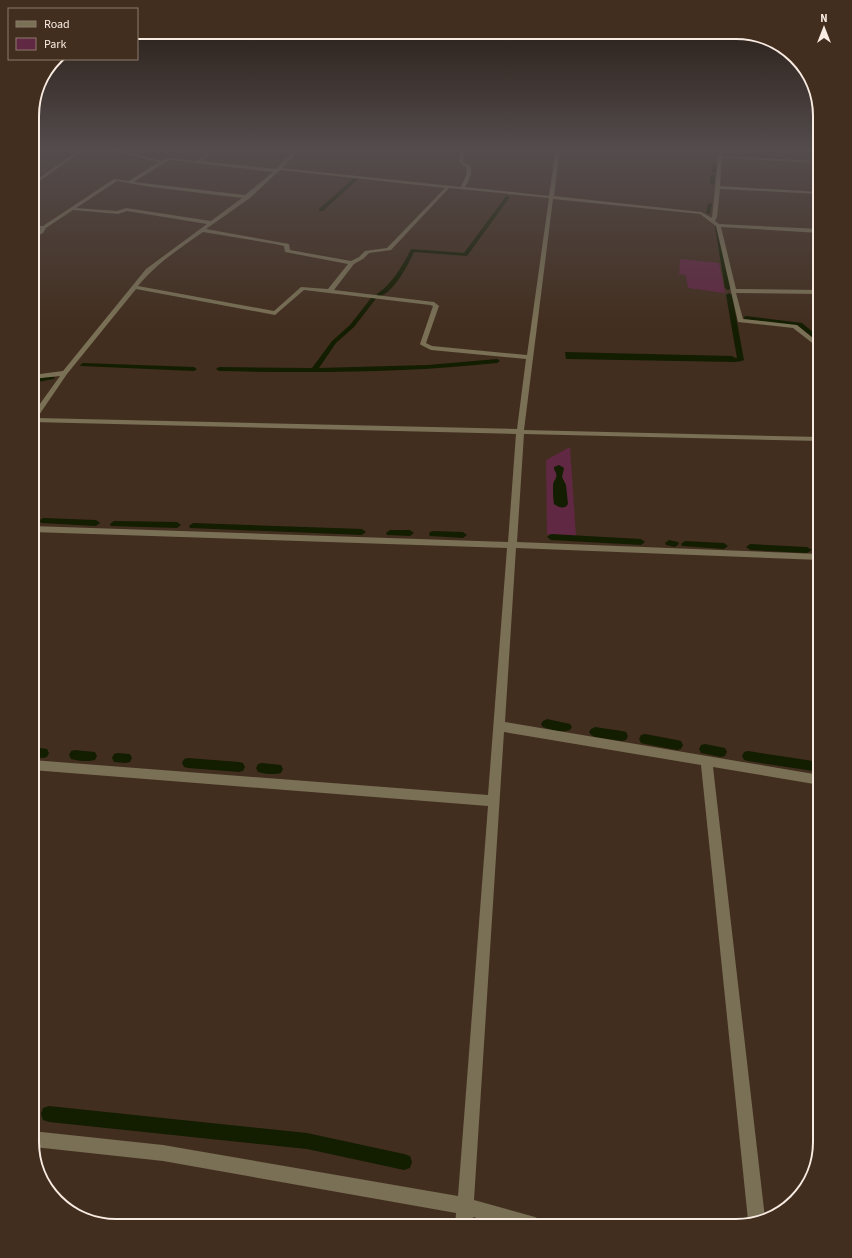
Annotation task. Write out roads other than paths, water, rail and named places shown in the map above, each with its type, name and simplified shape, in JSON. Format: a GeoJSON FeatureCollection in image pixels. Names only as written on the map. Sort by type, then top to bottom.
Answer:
{"type":"FeatureCollection","features":[{"type":"Feature","properties":{"kind":"street"},"geometry":{"type":"LineString","coordinates":[[39,233],[44,227],[76,207]]}},
{"type":"Feature","properties":{"kind":"street"},"geometry":{"type":"LineString","coordinates":[[39,410],[65,373],[134,287],[157,262],[234,207]]}},
{"type":"Feature","properties":{"kind":"street"},"geometry":{"type":"LineString","coordinates":[[330,291],[352,263],[361,258],[367,252],[389,249],[429,207]]}},
{"type":"Feature","properties":{"kind":"street"},"geometry":{"type":"LineString","coordinates":[[465,1219],[520,432],[551,207]]}},
{"type":"Feature","properties":{"kind":"street"},"geometry":{"type":"LineString","coordinates":[[638,207],[701,213],[715,223],[813,230]]}},
{"type":"Feature","properties":{"kind":"street"},"geometry":{"type":"LineString","coordinates":[[716,207],[715,223],[734,291],[740,320],[795,326],[813,341]]}},
{"type":"Feature","properties":{"kind":"street"},"geometry":{"type":"LineString","coordinates":[[73,209],[118,213],[126,209],[210,223]]}},
{"type":"Feature","properties":{"kind":"street"},"geometry":{"type":"LineString","coordinates":[[39,227],[44,227]]}},
{"type":"Feature","properties":{"kind":"street"},"geometry":{"type":"LineString","coordinates":[[201,230],[275,242],[287,245],[287,251],[352,263]]}},
{"type":"Feature","properties":{"kind":"street"},"geometry":{"type":"LineString","coordinates":[[134,287],[275,313],[303,288],[432,303],[436,306],[423,344],[431,348],[530,357]]}},
{"type":"Feature","properties":{"kind":"street"},"geometry":{"type":"LineString","coordinates":[[734,291],[813,292]]}},
{"type":"Feature","properties":{"kind":"street"},"geometry":{"type":"LineString","coordinates":[[39,376],[65,373]]}},
{"type":"Feature","properties":{"kind":"street"},"geometry":{"type":"LineString","coordinates":[[39,420],[813,439]]}},
{"type":"Feature","properties":{"kind":"street"},"geometry":{"type":"LineString","coordinates":[[39,529],[813,557]]}},
{"type":"Feature","properties":{"kind":"street"},"geometry":{"type":"LineString","coordinates":[[499,726],[813,779]]}},
{"type":"Feature","properties":{"kind":"street"},"geometry":{"type":"LineString","coordinates":[[706,761],[757,1216]]}},
{"type":"Feature","properties":{"kind":"street"},"geometry":{"type":"LineString","coordinates":[[39,766],[494,801]]}},
{"type":"Feature","properties":{"kind":"street"},"geometry":{"type":"LineString","coordinates":[[39,1141],[163,1153],[466,1206],[511,1219]]}},
{"type":"Feature","properties":{"kind":"waterway"},"geometry":{"type":"LineString","coordinates":[[321,210],[325,207]]}},
{"type":"Feature","properties":{"kind":"waterway"},"geometry":{"type":"LineString","coordinates":[[413,250],[465,255],[501,207]]}},
{"type":"Feature","properties":{"kind":"waterway"},"geometry":{"type":"LineString","coordinates":[[708,213],[709,207]]}},
{"type":"Feature","properties":{"kind":"waterway"},"geometry":{"type":"LineString","coordinates":[[717,227],[728,288]]}},
{"type":"Feature","properties":{"kind":"waterway"},"geometry":{"type":"LineString","coordinates":[[379,295],[394,281],[412,252]]}},
{"type":"Feature","properties":{"kind":"waterway"},"geometry":{"type":"LineString","coordinates":[[725,359],[741,360],[729,295]]}},
{"type":"Feature","properties":{"kind":"waterway"},"geometry":{"type":"LineString","coordinates":[[315,369],[334,342],[352,326],[373,299]]}},
{"type":"Feature","properties":{"kind":"waterway"},"geometry":{"type":"LineString","coordinates":[[746,318],[800,324],[813,335]]}},
{"type":"Feature","properties":{"kind":"waterway"},"geometry":{"type":"LineString","coordinates":[[219,369],[393,369],[462,365],[497,361]]}},
{"type":"Feature","properties":{"kind":"waterway"},"geometry":{"type":"LineString","coordinates":[[83,365],[194,369]]}},
{"type":"Feature","properties":{"kind":"waterway"},"geometry":{"type":"LineString","coordinates":[[39,380],[52,378]]}},
{"type":"Feature","properties":{"kind":"waterway"},"geometry":{"type":"LineString","coordinates":[[44,521],[96,523]]}},
{"type":"Feature","properties":{"kind":"waterway"},"geometry":{"type":"LineString","coordinates":[[114,524],[177,525]]}},
{"type":"Feature","properties":{"kind":"waterway"},"geometry":{"type":"LineString","coordinates":[[193,526],[362,532]]}},
{"type":"Feature","properties":{"kind":"waterway"},"geometry":{"type":"LineString","coordinates":[[390,533],[410,533]]}},
{"type":"Feature","properties":{"kind":"waterway"},"geometry":{"type":"LineString","coordinates":[[433,534],[463,535]]}},
{"type":"Feature","properties":{"kind":"waterway"},"geometry":{"type":"LineString","coordinates":[[551,537],[641,542]]}},
{"type":"Feature","properties":{"kind":"waterway"},"geometry":{"type":"LineString","coordinates":[[669,543],[675,544]]}},
{"type":"Feature","properties":{"kind":"waterway"},"geometry":{"type":"LineString","coordinates":[[685,544],[724,546]]}},
{"type":"Feature","properties":{"kind":"waterway"},"geometry":{"type":"LineString","coordinates":[[750,547],[807,550]]}},
{"type":"Feature","properties":{"kind":"waterway"},"geometry":{"type":"LineString","coordinates":[[547,724],[566,727]]}},
{"type":"Feature","properties":{"kind":"waterway"},"geometry":{"type":"LineString","coordinates":[[595,732],[622,736]]}},
{"type":"Feature","properties":{"kind":"waterway"},"geometry":{"type":"LineString","coordinates":[[645,739],[677,745]]}},
{"type":"Feature","properties":{"kind":"waterway"},"geometry":{"type":"LineString","coordinates":[[705,749],[721,752]]}},
{"type":"Feature","properties":{"kind":"waterway"},"geometry":{"type":"LineString","coordinates":[[39,753],[43,753]]}},
{"type":"Feature","properties":{"kind":"waterway"},"geometry":{"type":"LineString","coordinates":[[75,755],[91,756]]}},
{"type":"Feature","properties":{"kind":"waterway"},"geometry":{"type":"LineString","coordinates":[[748,756],[813,766]]}},
{"type":"Feature","properties":{"kind":"waterway"},"geometry":{"type":"LineString","coordinates":[[118,758],[126,758]]}},
{"type":"Feature","properties":{"kind":"waterway"},"geometry":{"type":"LineString","coordinates":[[188,763],[239,767]]}},
{"type":"Feature","properties":{"kind":"waterway"},"geometry":{"type":"LineString","coordinates":[[262,768],[277,769]]}},
{"type":"Feature","properties":{"kind":"waterway"},"geometry":{"type":"LineString","coordinates":[[49,1114],[307,1141],[404,1162]]}}]}
